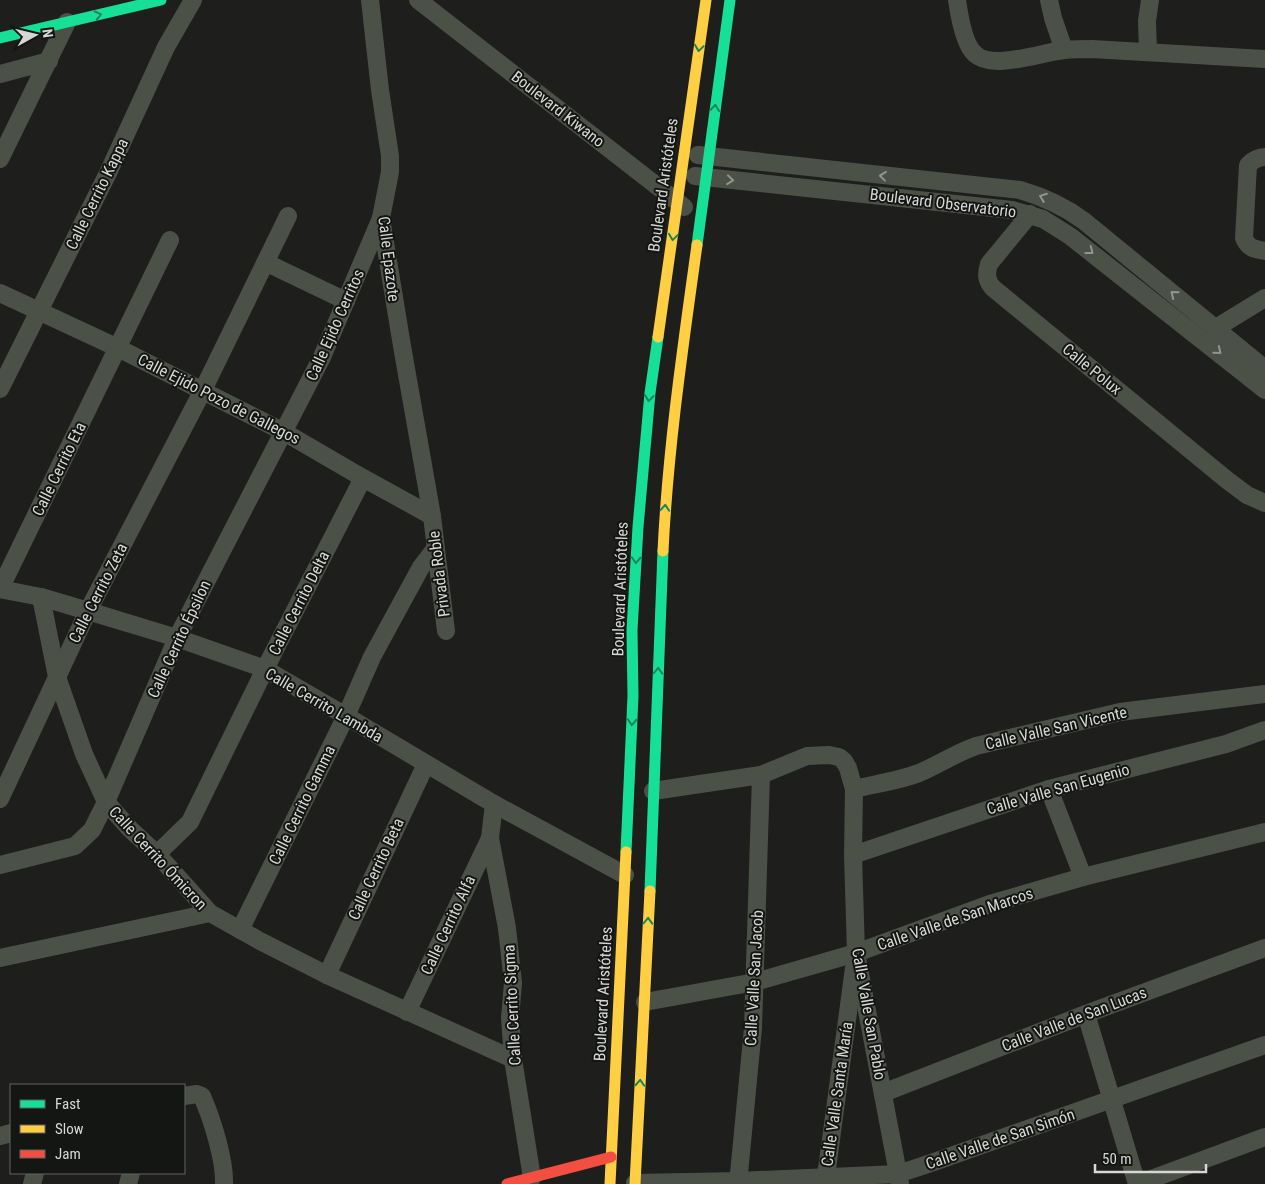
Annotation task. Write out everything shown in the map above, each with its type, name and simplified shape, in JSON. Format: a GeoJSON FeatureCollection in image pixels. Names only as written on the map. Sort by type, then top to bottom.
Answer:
{"type":"FeatureCollection","features":[{"type":"Feature","properties":{"kind":"street"},"geometry":{"type":"LineString","coordinates":[[0,38],[161,0]]}},
{"type":"Feature","properties":{"kind":"street","name":"Calle Cerrito Kappa"},"geometry":{"type":"LineString","coordinates":[[0,389],[108,173],[166,47],[193,0]]}},
{"type":"Feature","properties":{"kind":"street","name":"Calle Epazote"},"geometry":{"type":"LineString","coordinates":[[370,0],[380,90],[390,156],[390,172],[381,218],[432,516]]}},
{"type":"Feature","properties":{"kind":"street","name":"Boulevard Kiwano"},"geometry":{"type":"LineString","coordinates":[[418,0],[678,203],[699,217]]}},
{"type":"Feature","properties":{"kind":"street","name":"Boulevard Aristóteles"},"geometry":{"type":"LineString","coordinates":[[610,1184],[633,696],[632,630],[638,527],[650,393],[706,0]]}},
{"type":"Feature","properties":{"kind":"street"},"geometry":{"type":"LineString","coordinates":[[635,1184],[645,1002],[666,503],[672,428],[699,217],[730,0]]}},
{"type":"Feature","properties":{"kind":"street"},"geometry":{"type":"LineString","coordinates":[[957,0],[968,43],[974,54],[983,60],[1002,61],[1064,50],[1092,49],[1265,59]]}},
{"type":"Feature","properties":{"kind":"street"},"geometry":{"type":"LineString","coordinates":[[1049,0],[1064,50]]}},
{"type":"Feature","properties":{"kind":"street"},"geometry":{"type":"LineString","coordinates":[[1148,52],[1147,21],[1150,0]]}},
{"type":"Feature","properties":{"kind":"street"},"geometry":{"type":"LineString","coordinates":[[0,159],[67,22]]}},
{"type":"Feature","properties":{"kind":"street"},"geometry":{"type":"LineString","coordinates":[[0,74],[49,61]]}},
{"type":"Feature","properties":{"kind":"street","name":"Boulevard Observatorio"},"geometry":{"type":"LineString","coordinates":[[684,154],[1020,190],[1053,201],[1084,221],[1265,369]]}},
{"type":"Feature","properties":{"kind":"street"},"geometry":{"type":"LineString","coordinates":[[1265,157],[1253,160],[1248,165],[1244,238],[1252,248],[1265,251]]}},
{"type":"Feature","properties":{"kind":"street","name":"Boulevard Observatorio"},"geometry":{"type":"LineString","coordinates":[[682,174],[1012,210],[1044,219],[1070,236],[1265,390]]}},
{"type":"Feature","properties":{"kind":"street","name":"Calle Polux"},"geometry":{"type":"LineString","coordinates":[[1030,214],[988,264],[986,274],[988,282],[1002,296],[1227,480],[1247,495],[1265,503]]}},
{"type":"Feature","properties":{"kind":"street","name":"Calle Cerrito Zeta"},"geometry":{"type":"LineString","coordinates":[[0,800],[88,611],[203,390],[267,263],[288,216]]}},
{"type":"Feature","properties":{"kind":"street","name":"Calle Ejido Cerritos"},"geometry":{"type":"LineString","coordinates":[[284,432],[322,358],[381,218]]}},
{"type":"Feature","properties":{"kind":"street"},"geometry":{"type":"LineString","coordinates":[[1070,236],[1084,221]]}},
{"type":"Feature","properties":{"kind":"street","name":"Calle Cerrito Eta"},"geometry":{"type":"LineString","coordinates":[[0,589],[170,240]]}},
{"type":"Feature","properties":{"kind":"street"},"geometry":{"type":"LineString","coordinates":[[267,263],[346,301]]}},
{"type":"Feature","properties":{"kind":"street","name":"Calle Ejido Pozo de Gallegos"},"geometry":{"type":"LineString","coordinates":[[0,293],[203,390],[284,432],[432,516]]}},
{"type":"Feature","properties":{"kind":"street"},"geometry":{"type":"LineString","coordinates":[[1216,328],[1265,298]]}},
{"type":"Feature","properties":{"kind":"street","name":"Calle Cerrito Épsilon"},"geometry":{"type":"LineString","coordinates":[[0,865],[74,846],[92,830],[177,638],[284,432]]}},
{"type":"Feature","properties":{"kind":"street","name":"Calle Cerrito Delta"},"geometry":{"type":"LineString","coordinates":[[157,854],[190,822],[363,478]]}},
{"type":"Feature","properties":{"kind":"street","name":"Privada Roble"},"geometry":{"type":"LineString","coordinates":[[432,516],[446,631]]}},
{"type":"Feature","properties":{"kind":"street","name":"Calle Cerrito Gamma"},"geometry":{"type":"LineString","coordinates":[[240,930],[346,716],[372,657],[421,567],[436,549]]}},
{"type":"Feature","properties":{"kind":"street","name":"Calle Cerrito Lambda"},"geometry":{"type":"LineString","coordinates":[[0,589],[41,597],[177,638],[265,670],[494,804],[625,875]]}},
{"type":"Feature","properties":{"kind":"street","name":"Calle Cerrito Ómicron"},"geometry":{"type":"LineString","coordinates":[[41,597],[57,677],[84,754],[106,802],[130,829],[157,854],[210,913],[327,975],[513,1059]]}},
{"type":"Feature","properties":{"kind":"street","name":"Calle Valle San Vicente"},"geometry":{"type":"LineString","coordinates":[[854,789],[920,772],[958,752],[976,746],[1120,712],[1265,694]]}},
{"type":"Feature","properties":{"kind":"street","name":"Calle Valle San Eugenio"},"geometry":{"type":"LineString","coordinates":[[853,855],[1049,789],[1226,744],[1265,730]]}},
{"type":"Feature","properties":{"kind":"street","name":"Calle Valle San Pablo"},"geometry":{"type":"LineString","coordinates":[[761,775],[808,756],[830,755],[838,757],[844,761],[848,768],[854,789],[853,855],[856,953],[899,1179]]}},
{"type":"Feature","properties":{"kind":"street","name":"Calle Cerrito Beta"},"geometry":{"type":"LineString","coordinates":[[327,975],[426,764]]}},
{"type":"Feature","properties":{"kind":"street"},"geometry":{"type":"LineString","coordinates":[[653,791],[761,775]]}},
{"type":"Feature","properties":{"kind":"street","name":"Calle Valle San Jacob"},"geometry":{"type":"LineString","coordinates":[[738,1183],[753,1028],[761,775]]}},
{"type":"Feature","properties":{"kind":"street"},"geometry":{"type":"LineString","coordinates":[[1049,789],[1083,877]]}},
{"type":"Feature","properties":{"kind":"street","name":"Calle Cerrito Sigma"},"geometry":{"type":"LineString","coordinates":[[494,804],[490,838],[507,928],[513,983],[510,1018],[513,1059],[532,1178]]}},
{"type":"Feature","properties":{"kind":"street","name":"Calle Valle de San Marcos"},"geometry":{"type":"LineString","coordinates":[[645,1002],[755,982],[856,953],[990,904],[1083,877],[1265,832]]}},
{"type":"Feature","properties":{"kind":"street","name":"Calle Cerrito Alfa"},"geometry":{"type":"LineString","coordinates":[[407,1012],[490,838]]}},
{"type":"Feature","properties":{"kind":"street"},"geometry":{"type":"LineString","coordinates":[[1,963],[210,913]]}},
{"type":"Feature","properties":{"kind":"street","name":"Calle Valle de San Lucas"},"geometry":{"type":"LineString","coordinates":[[884,1093],[1086,1014],[1265,948]]}},
{"type":"Feature","properties":{"kind":"street","name":"Calle Valle Santa María"},"geometry":{"type":"LineString","coordinates":[[825,1180],[856,953]]}},
{"type":"Feature","properties":{"kind":"street"},"geometry":{"type":"LineString","coordinates":[[620,1000],[645,1002]]}},
{"type":"Feature","properties":{"kind":"street"},"geometry":{"type":"LineString","coordinates":[[1086,1014],[1138,1184],[1265,1137]]}},
{"type":"Feature","properties":{"kind":"street","name":"Calle Valle de San Simón"},"geometry":{"type":"LineString","coordinates":[[635,1184],[899,1179],[1265,1045]]}},
{"type":"Feature","properties":{"kind":"street"},"geometry":{"type":"LineString","coordinates":[[185,1096],[197,1094],[202,1096],[214,1128],[224,1184]]}},
{"type":"Feature","properties":{"kind":"street"},"geometry":{"type":"LineString","coordinates":[[507,1184],[611,1157]]}},
{"type":"Feature","properties":{"kind":"traffic: fast"},"geometry":{"type":"LineString","coordinates":[[0,38],[161,0]]}},
{"type":"Feature","properties":{"kind":"traffic: fast"},"geometry":{"type":"LineString","coordinates":[[697,245],[730,0]]}},
{"type":"Feature","properties":{"kind":"traffic: fast"},"geometry":{"type":"LineString","coordinates":[[626,852],[633,696],[632,630],[638,527],[650,393],[658,337]]}},
{"type":"Feature","properties":{"kind":"traffic: fast"},"geometry":{"type":"LineString","coordinates":[[650,891],[663,551]]}},
{"type":"Feature","properties":{"kind":"traffic: slow"},"geometry":{"type":"LineString","coordinates":[[658,337],[706,0]]}},
{"type":"Feature","properties":{"kind":"traffic: slow"},"geometry":{"type":"LineString","coordinates":[[663,551],[672,436],[697,245]]}},
{"type":"Feature","properties":{"kind":"traffic: slow"},"geometry":{"type":"LineString","coordinates":[[610,1184],[626,852]]}},
{"type":"Feature","properties":{"kind":"traffic: slow"},"geometry":{"type":"LineString","coordinates":[[635,1184],[650,891]]}},
{"type":"Feature","properties":{"kind":"traffic: jam"},"geometry":{"type":"LineString","coordinates":[[507,1184],[611,1157]]}}]}
